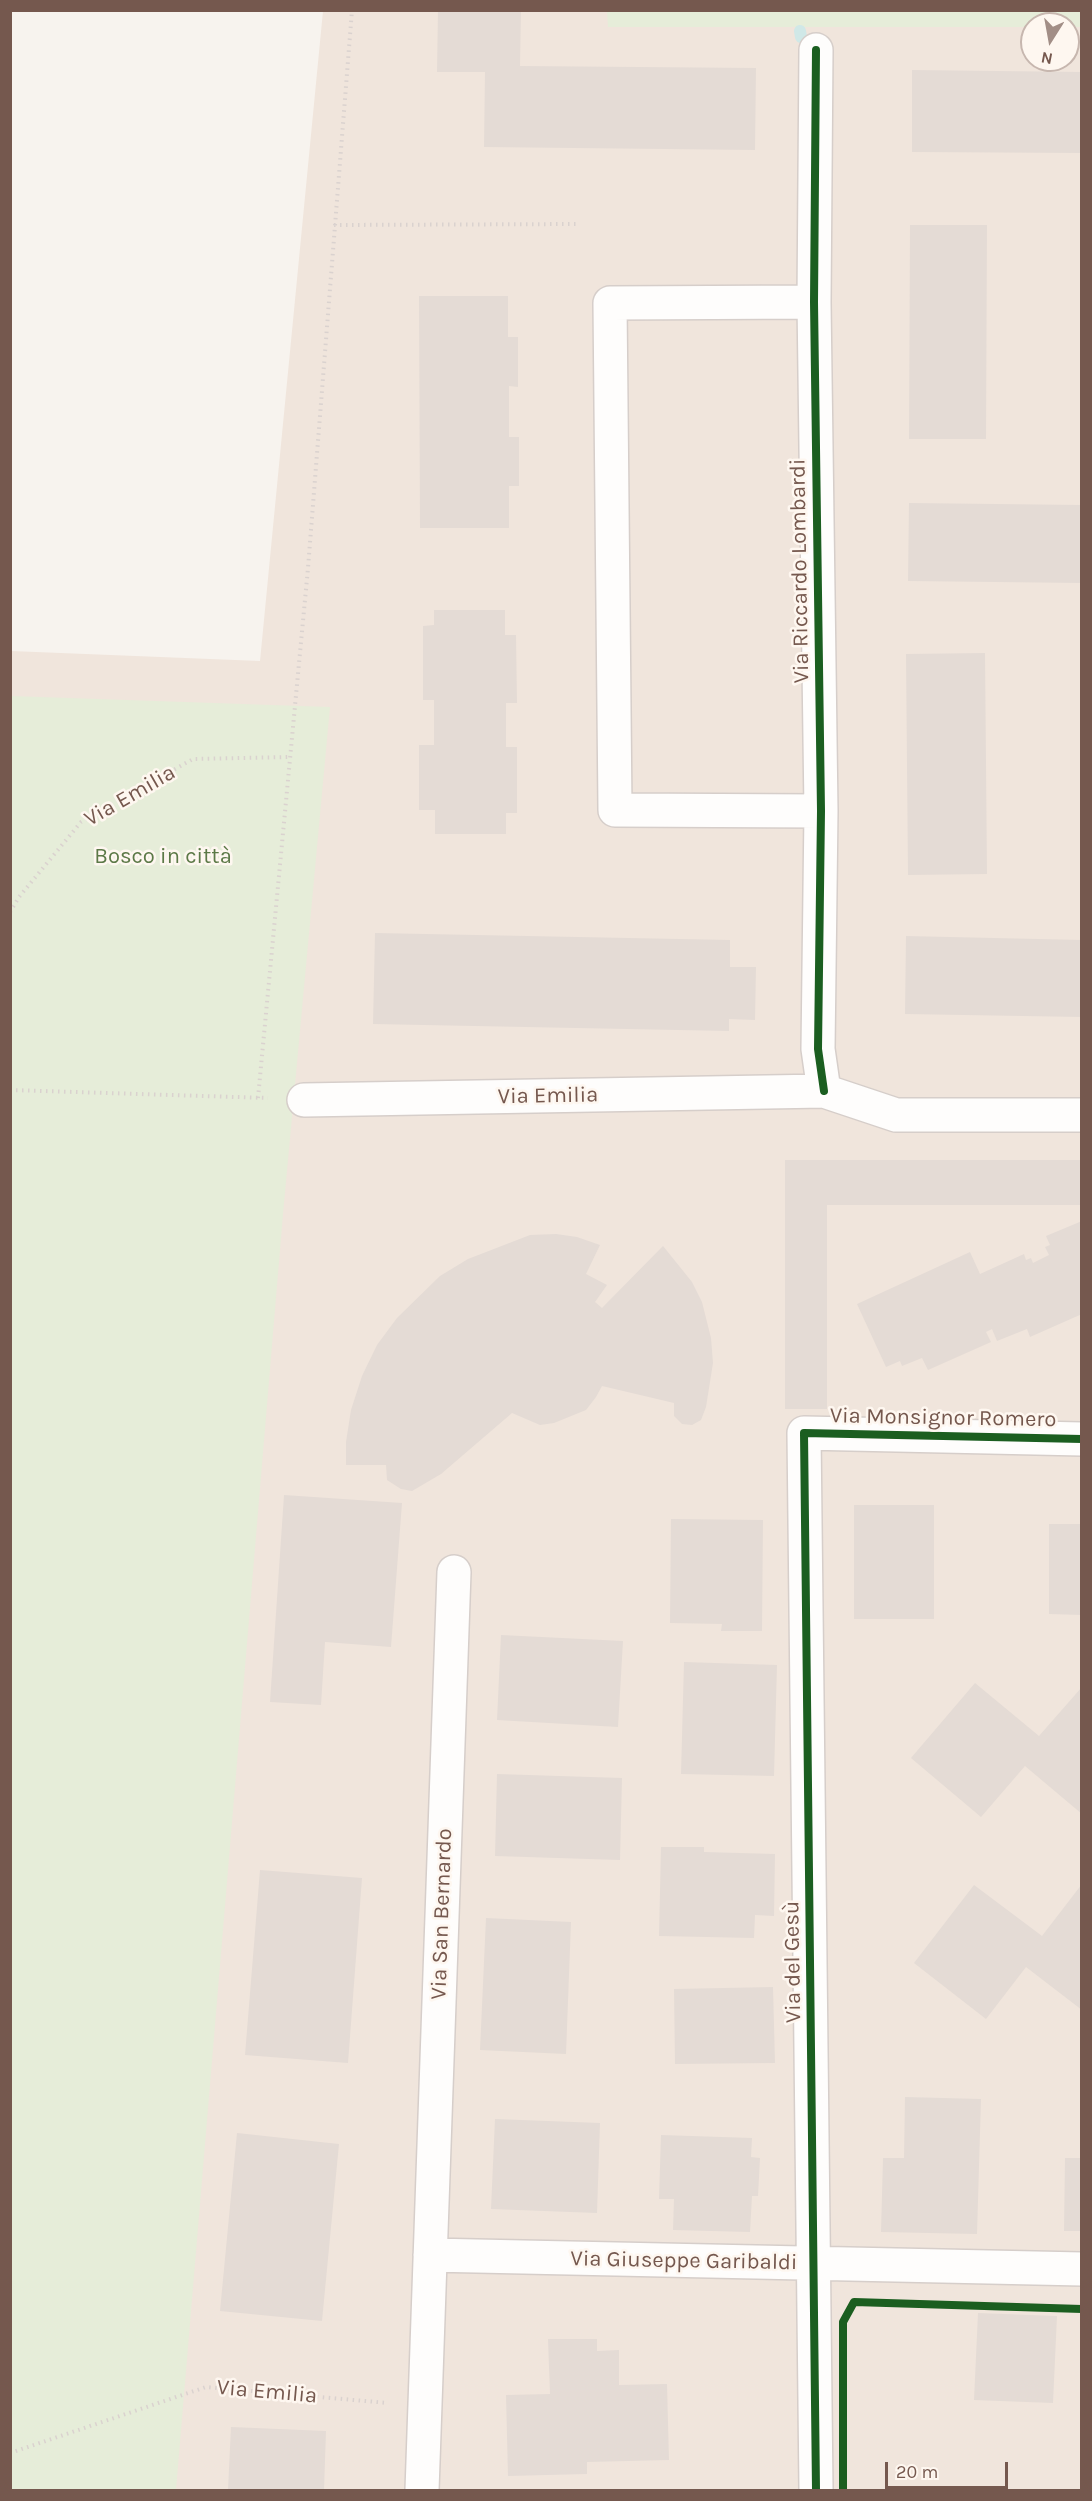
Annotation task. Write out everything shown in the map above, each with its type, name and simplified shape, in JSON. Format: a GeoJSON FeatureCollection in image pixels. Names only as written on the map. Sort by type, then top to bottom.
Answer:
{"type":"FeatureCollection","features":[{"type":"Feature","properties":{"kind":"street","name":"Via Riccardo Lombardi"},"geometry":{"type":"LineString","coordinates":[[816,51],[814,302],[821,811],[818,1049],[824,1091]]}},
{"type":"Feature","properties":{"kind":"street"},"geometry":{"type":"LineString","coordinates":[[814,302],[609,303],[615,810],[821,811]]}},
{"type":"Feature","properties":{"kind":"street","name":"Via Emilia"},"geometry":{"type":"LineString","coordinates":[[304,1100],[824,1091],[896,1115],[1082,1115]]}},
{"type":"Feature","properties":{"kind":"street","name":"Via Monsignor Romero"},"geometry":{"type":"LineString","coordinates":[[804,1433],[1082,1438]]}},
{"type":"Feature","properties":{"kind":"street","name":"Via del Gesù"},"geometry":{"type":"LineString","coordinates":[[804,1433],[816,2490]]}},
{"type":"Feature","properties":{"kind":"street","name":"Via San Bernardo"},"geometry":{"type":"LineString","coordinates":[[422,2490],[454,1572]]}},
{"type":"Feature","properties":{"kind":"street","name":"Via Giuseppe Garibaldi"},"geometry":{"type":"LineString","coordinates":[[430,2255],[1082,2269]]}},
{"type":"Feature","properties":{"kind":"path"},"geometry":{"type":"LineString","coordinates":[[258,1098],[308,568],[352,10]]}},
{"type":"Feature","properties":{"kind":"path"},"geometry":{"type":"LineString","coordinates":[[334,225],[579,224]]}},
{"type":"Feature","properties":{"kind":"path"},"geometry":{"type":"LineString","coordinates":[[10,1090],[304,1100]]}},
{"type":"Feature","properties":{"kind":"shaded area"},"geometry":{"type":"Polygon","coordinates":[[[323,11],[1081,11],[1081,2490],[11,2490],[11,651],[260,661],[323,11]]]}},
{"type":"Feature","properties":{"kind":"green space"},"geometry":{"type":"Polygon","coordinates":[[[1081,10],[1081,27],[1080,12],[1020,12],[1020,27],[608,27],[607,11],[1081,10]]]}},
{"type":"Feature","properties":{"kind":"green space","name":"Bosco in città"},"geometry":{"type":"Polygon","coordinates":[[[11,696],[330,707],[283,1214],[176,2490],[11,2490],[11,696]]]}},
{"type":"Feature","properties":{"kind":"building"},"geometry":{"type":"Polygon","coordinates":[[[438,10],[521,10],[520,66],[756,68],[755,150],[484,147],[485,72],[437,72],[438,10]]]}},
{"type":"Feature","properties":{"kind":"building"},"geometry":{"type":"Polygon","coordinates":[[[912,70],[1082,72],[1082,153],[912,152],[912,70]]]}},
{"type":"Feature","properties":{"kind":"building"},"geometry":{"type":"Polygon","coordinates":[[[910,225],[987,225],[986,439],[909,439],[910,225]]]}},
{"type":"Feature","properties":{"kind":"building"},"geometry":{"type":"Polygon","coordinates":[[[419,296],[508,296],[508,337],[518,337],[518,387],[509,386],[509,437],[519,437],[519,486],[509,486],[509,528],[420,528],[419,296]]]}},
{"type":"Feature","properties":{"kind":"building"},"geometry":{"type":"Polygon","coordinates":[[[909,503],[1082,505],[1082,583],[908,581],[909,503]]]}},
{"type":"Feature","properties":{"kind":"building"},"geometry":{"type":"Polygon","coordinates":[[[434,610],[505,610],[505,635],[516,635],[517,703],[506,703],[506,747],[517,747],[517,813],[506,813],[506,834],[435,834],[435,810],[419,810],[419,745],[434,745],[434,700],[423,700],[423,626],[434,625],[434,610]]]}},
{"type":"Feature","properties":{"kind":"building"},"geometry":{"type":"Polygon","coordinates":[[[985,653],[987,874],[908,875],[906,654],[985,653]]]}},
{"type":"Feature","properties":{"kind":"building"},"geometry":{"type":"Polygon","coordinates":[[[375,933],[730,940],[730,967],[756,967],[755,1020],[729,1019],[729,1031],[373,1024],[375,933]]]}},
{"type":"Feature","properties":{"kind":"building"},"geometry":{"type":"Polygon","coordinates":[[[906,936],[1082,940],[1082,1017],[905,1014],[906,936]]]}},
{"type":"Feature","properties":{"kind":"building"},"geometry":{"type":"Polygon","coordinates":[[[785,1160],[1082,1160],[1082,1205],[827,1205],[827,1409],[785,1409],[785,1160]]]}},
{"type":"Feature","properties":{"kind":"building"},"geometry":{"type":"Polygon","coordinates":[[[1082,1221],[1082,1314],[1030,1337],[1027,1329],[997,1341],[992,1329],[986,1332],[991,1342],[928,1370],[922,1358],[902,1366],[900,1361],[886,1367],[857,1304],[970,1252],[980,1274],[1024,1254],[1026,1260],[1031,1258],[1033,1263],[1049,1255],[1045,1247],[1050,1245],[1046,1236],[1082,1221]]]}},
{"type":"Feature","properties":{"kind":"building"},"geometry":{"type":"Polygon","coordinates":[[[556,1234],[577,1237],[600,1245],[586,1274],[607,1285],[595,1302],[602,1308],[663,1246],[692,1282],[702,1302],[711,1338],[713,1363],[706,1407],[701,1420],[692,1425],[682,1424],[674,1416],[674,1403],[602,1386],[586,1410],[554,1423],[540,1425],[512,1413],[441,1474],[412,1491],[401,1489],[387,1480],[386,1465],[346,1465],[346,1442],[351,1410],[362,1376],[377,1345],[397,1318],[440,1276],[468,1259],[530,1235],[556,1234]]]}},
{"type":"Feature","properties":{"kind":"building"},"geometry":{"type":"Polygon","coordinates":[[[284,1495],[402,1503],[391,1647],[325,1642],[321,1705],[270,1702],[284,1495]]]}},
{"type":"Feature","properties":{"kind":"building"},"geometry":{"type":"Polygon","coordinates":[[[854,1505],[934,1505],[934,1619],[854,1619],[854,1505]]]}},
{"type":"Feature","properties":{"kind":"building"},"geometry":{"type":"Polygon","coordinates":[[[671,1519],[763,1520],[762,1631],[721,1631],[722,1624],[670,1623],[671,1519]]]}},
{"type":"Feature","properties":{"kind":"building"},"geometry":{"type":"Polygon","coordinates":[[[1049,1524],[1082,1524],[1082,1615],[1049,1614],[1049,1524]]]}},
{"type":"Feature","properties":{"kind":"building"},"geometry":{"type":"Polygon","coordinates":[[[501,1635],[623,1641],[618,1727],[497,1720],[501,1635]]]}},
{"type":"Feature","properties":{"kind":"building"},"geometry":{"type":"Polygon","coordinates":[[[684,1662],[777,1665],[774,1776],[681,1774],[684,1662]]]}},
{"type":"Feature","properties":{"kind":"building"},"geometry":{"type":"Polygon","coordinates":[[[975,1683],[1039,1736],[1082,1687],[1082,1814],[1025,1766],[981,1817],[911,1758],[975,1683]]]}},
{"type":"Feature","properties":{"kind":"building"},"geometry":{"type":"Polygon","coordinates":[[[497,1774],[622,1778],[620,1860],[495,1856],[497,1774]]]}},
{"type":"Feature","properties":{"kind":"building"},"geometry":{"type":"Polygon","coordinates":[[[661,1847],[704,1847],[704,1852],[775,1854],[774,1916],[755,1915],[754,1938],[659,1936],[661,1847]]]}},
{"type":"Feature","properties":{"kind":"building"},"geometry":{"type":"Polygon","coordinates":[[[260,1870],[362,1878],[348,2063],[245,2055],[260,1870]]]}},
{"type":"Feature","properties":{"kind":"building"},"geometry":{"type":"Polygon","coordinates":[[[1082,1884],[1082,2010],[1026,1967],[986,2019],[914,1963],[974,1885],[1042,1936],[1082,1884]]]}},
{"type":"Feature","properties":{"kind":"building"},"geometry":{"type":"Polygon","coordinates":[[[486,1918],[571,1922],[566,2054],[480,2050],[486,1918]]]}},
{"type":"Feature","properties":{"kind":"building"},"geometry":{"type":"Polygon","coordinates":[[[773,1987],[775,2063],[675,2064],[674,1989],[773,1987]]]}},
{"type":"Feature","properties":{"kind":"building"},"geometry":{"type":"Polygon","coordinates":[[[905,2097],[981,2099],[977,2234],[881,2232],[883,2158],[904,2158],[905,2097]]]}},
{"type":"Feature","properties":{"kind":"building"},"geometry":{"type":"Polygon","coordinates":[[[495,2119],[600,2123],[597,2213],[491,2209],[495,2119]]]}},
{"type":"Feature","properties":{"kind":"building"},"geometry":{"type":"Polygon","coordinates":[[[237,2133],[339,2144],[322,2321],[220,2311],[237,2133]]]}},
{"type":"Feature","properties":{"kind":"building"},"geometry":{"type":"Polygon","coordinates":[[[661,2135],[752,2138],[751,2157],[760,2158],[758,2196],[752,2196],[750,2232],[673,2230],[674,2199],[659,2199],[661,2135]]]}},
{"type":"Feature","properties":{"kind":"building"},"geometry":{"type":"Polygon","coordinates":[[[1065,2158],[1082,2158],[1082,2231],[1064,2231],[1065,2158]]]}},
{"type":"Feature","properties":{"kind":"building"},"geometry":{"type":"Polygon","coordinates":[[[978,2313],[1057,2316],[1053,2403],[974,2400],[978,2313]]]}},
{"type":"Feature","properties":{"kind":"building"},"geometry":{"type":"Polygon","coordinates":[[[548,2339],[597,2339],[597,2351],[619,2350],[619,2385],[667,2384],[669,2460],[587,2462],[587,2474],[508,2476],[506,2395],[550,2394],[548,2339]]]}},
{"type":"Feature","properties":{"kind":"building"},"geometry":{"type":"Polygon","coordinates":[[[231,2427],[326,2431],[324,2490],[228,2490],[231,2427]]]}},
{"type":"Feature","properties":{"kind":"waterway"},"geometry":{"type":"LineString","coordinates":[[800,31],[801,37]]}},
{"type":"Feature","properties":{"kind":"cycle path"},"geometry":{"type":"LineString","coordinates":[[816,50],[814,302],[821,811],[818,1049],[824,1091]]}},
{"type":"Feature","properties":{"kind":"cycle path"},"geometry":{"type":"LineString","coordinates":[[816,2490],[804,1433],[1082,1439]]}},
{"type":"Feature","properties":{"kind":"cycle path"},"geometry":{"type":"LineString","coordinates":[[843,2490],[843,2322],[854,2302],[1082,2309]]}}]}
